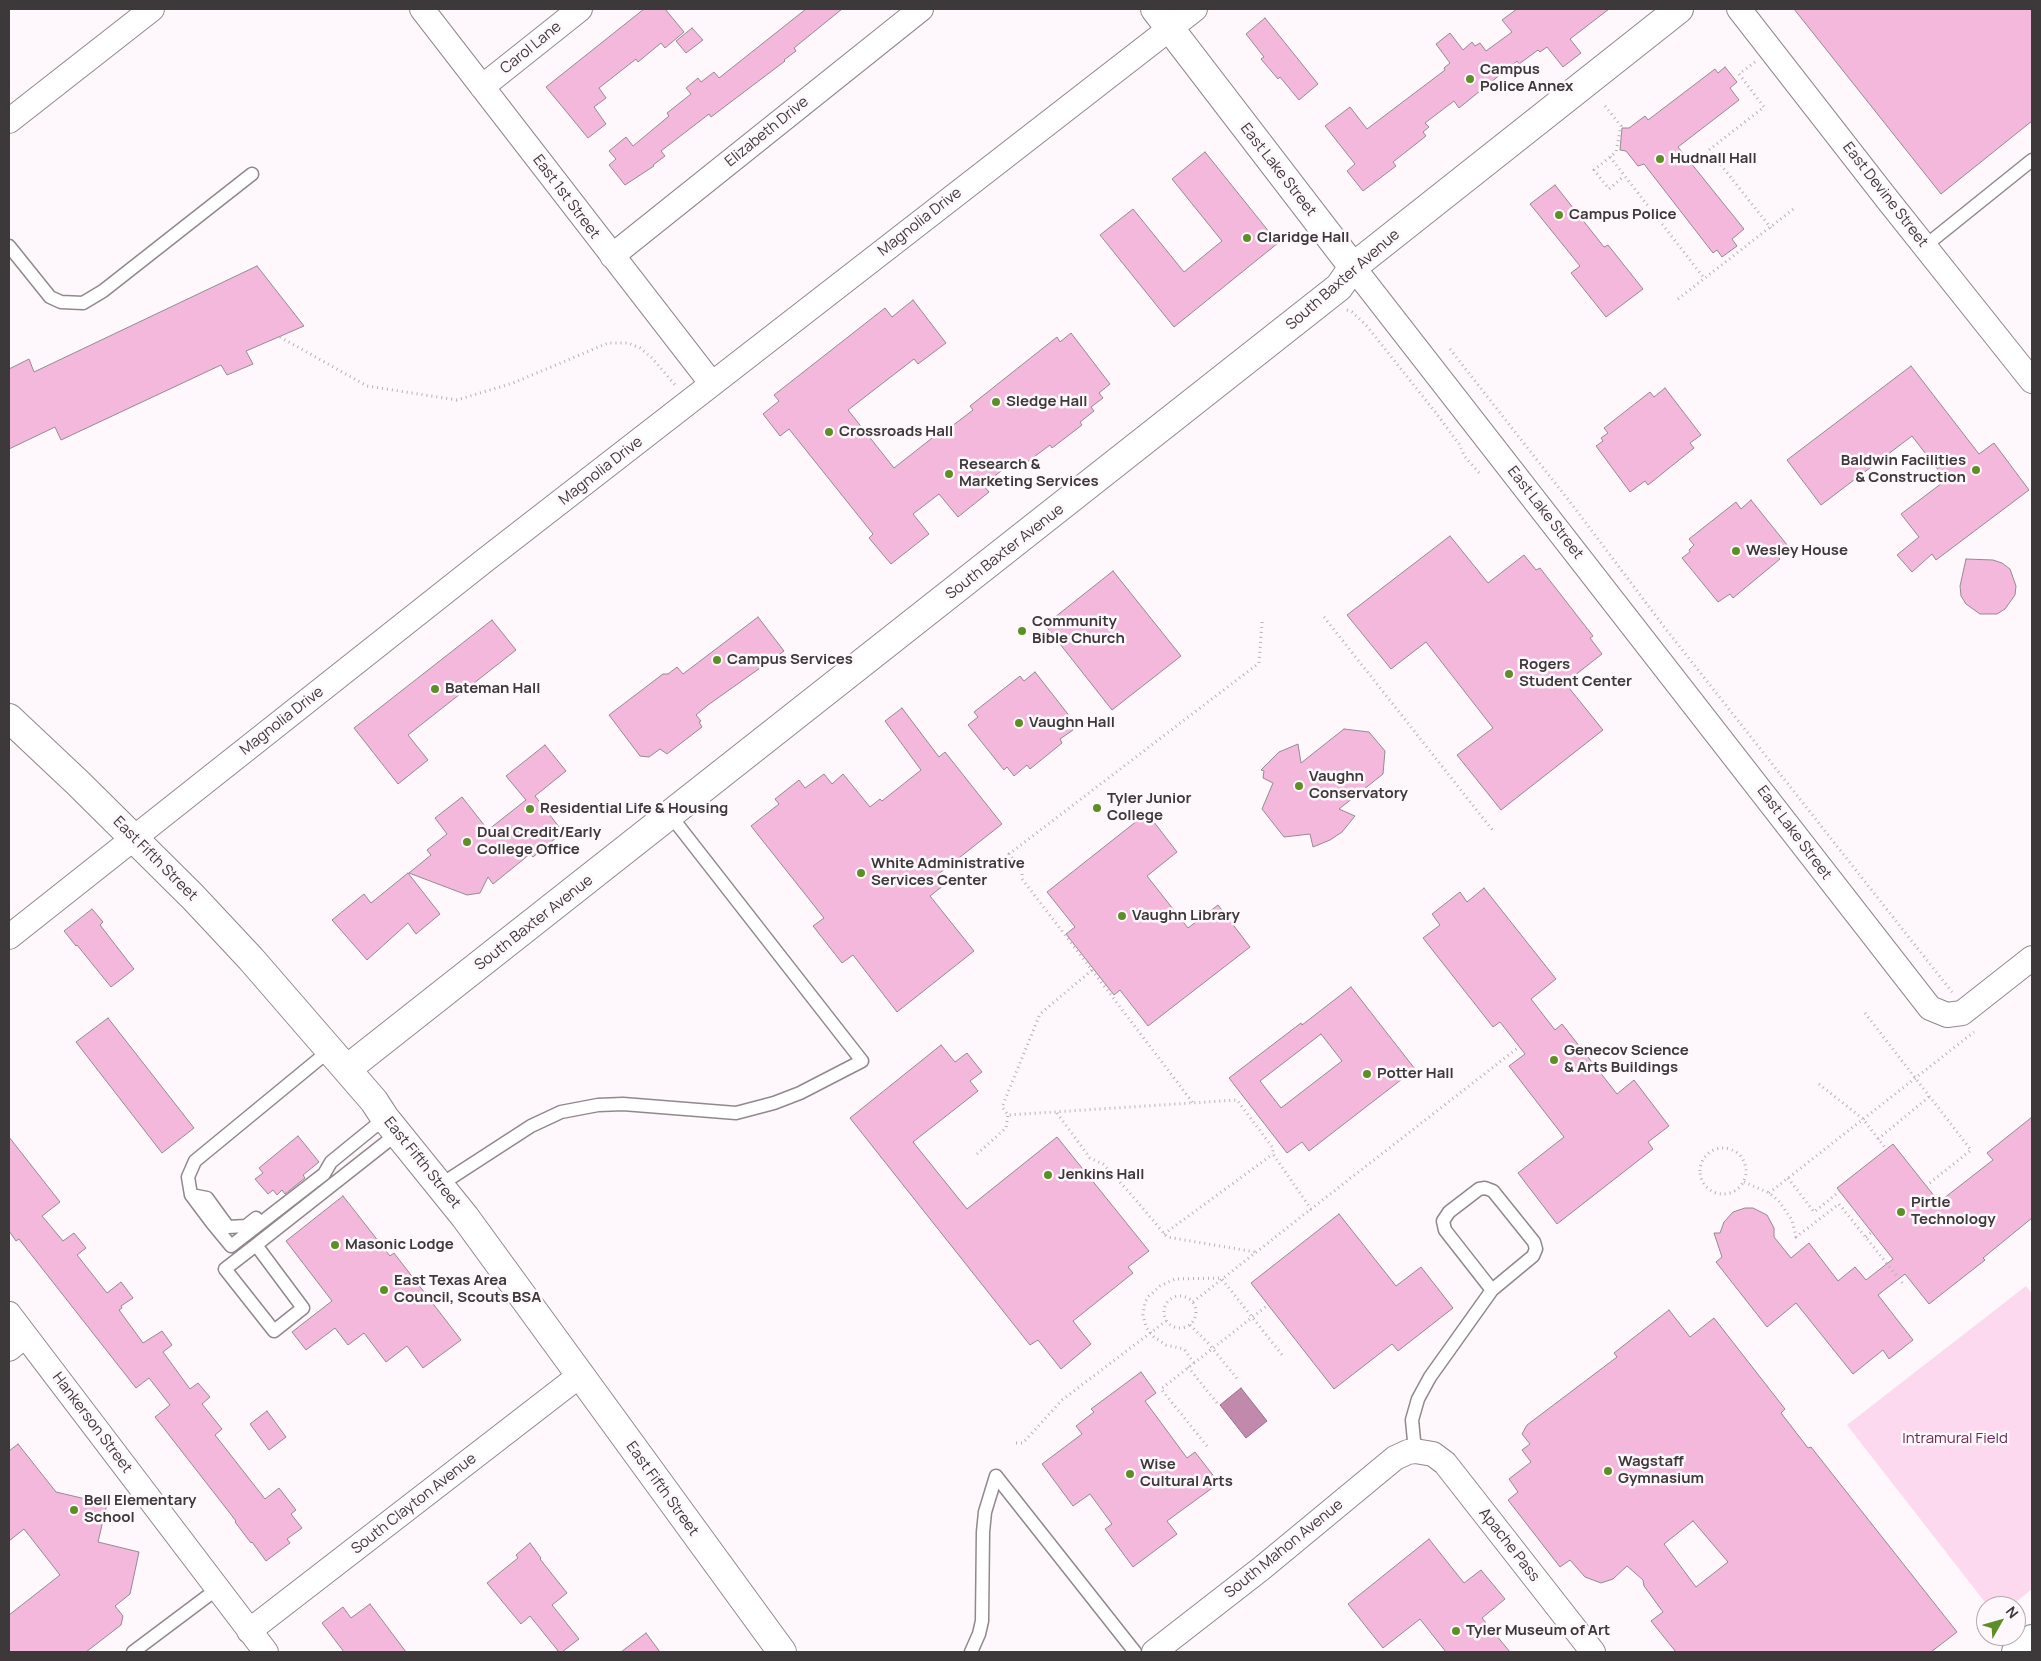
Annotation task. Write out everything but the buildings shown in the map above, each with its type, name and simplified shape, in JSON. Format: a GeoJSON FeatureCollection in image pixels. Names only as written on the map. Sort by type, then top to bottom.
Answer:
{"type":"FeatureCollection","features":[{"type":"Feature","properties":{"kind":"street"},"geometry":{"type":"LineString","coordinates":[[9,121],[152,9]]}},
{"type":"Feature","properties":{"kind":"street","name":"East 1st Street"},"geometry":{"type":"LineString","coordinates":[[422,9],[712,384]]}},
{"type":"Feature","properties":{"kind":"street","name":"Carol Lane"},"geometry":{"type":"LineString","coordinates":[[482,87],[580,9]]}},
{"type":"Feature","properties":{"kind":"street","name":"Elizabeth Drive"},"geometry":{"type":"LineString","coordinates":[[612,256],[921,9]]}},
{"type":"Feature","properties":{"kind":"street","name":"Magnolia Drive"},"geometry":{"type":"LineString","coordinates":[[9,937],[712,384],[1162,19],[1195,9]]}},
{"type":"Feature","properties":{"kind":"street","name":"South Baxter Avenue"},"geometry":{"type":"LineString","coordinates":[[339,1059],[670,815],[1339,287],[1353,267],[1679,9]]}},
{"type":"Feature","properties":{"kind":"street","name":"East Devine Street"},"geometry":{"type":"LineString","coordinates":[[1739,9],[2032,381]]}},
{"type":"Feature","properties":{"kind":"street","name":"East Lake Street"},"geometry":{"type":"LineString","coordinates":[[1162,19],[1353,267],[1758,785],[1907,980],[1930,1008],[1940,1014],[1973,1020]]}},
{"type":"Feature","properties":{"kind":"street","name":"East Fifth Street"},"geometry":{"type":"LineString","coordinates":[[9,719],[134,837],[251,959],[374,1101],[440,1185],[782,1652]]}},
{"type":"Feature","properties":{"kind":"street"},"geometry":{"type":"LineString","coordinates":[[1973,1020],[2032,958]]}},
{"type":"Feature","properties":{"kind":"street","name":"Hankerson Street"},"geometry":{"type":"LineString","coordinates":[[9,1314],[17,1342],[266,1652]]}},
{"type":"Feature","properties":{"kind":"street","name":"South Clayton Avenue"},"geometry":{"type":"LineString","coordinates":[[250,1631],[579,1376]]}},
{"type":"Feature","properties":{"kind":"street","name":"South Mahon Avenue"},"geometry":{"type":"LineString","coordinates":[[1154,1652],[1262,1568],[1395,1458],[1415,1451]]}},
{"type":"Feature","properties":{"kind":"street","name":"Apache Pass"},"geometry":{"type":"LineString","coordinates":[[1415,1451],[1433,1454],[1445,1463],[1593,1652]]}},
{"type":"Feature","properties":{"kind":"street"},"geometry":{"type":"LineString","coordinates":[[2016,1652],[2032,1639]]}},
{"type":"Feature","properties":{"kind":"lane"},"geometry":{"type":"LineString","coordinates":[[1925,246],[2032,160]]}},
{"type":"Feature","properties":{"kind":"lane"},"geometry":{"type":"LineString","coordinates":[[9,246],[50,297],[61,302],[83,303],[103,291],[252,174]]}},
{"type":"Feature","properties":{"kind":"lane"},"geometry":{"type":"LineString","coordinates":[[440,1185],[531,1126],[561,1112],[598,1105],[623,1104],[736,1113],[774,1103],[800,1093],[862,1061],[670,815]]}},
{"type":"Feature","properties":{"kind":"lane"},"geometry":{"type":"LineString","coordinates":[[331,1162],[324,1174],[231,1246],[191,1195],[188,1177],[195,1161],[339,1059]]}},
{"type":"Feature","properties":{"kind":"lane"},"geometry":{"type":"LineString","coordinates":[[191,1195],[207,1198],[228,1226],[237,1228],[246,1226],[320,1166],[331,1162],[391,1125]]}},
{"type":"Feature","properties":{"kind":"lane"},"geometry":{"type":"LineString","coordinates":[[256,1245],[304,1308],[274,1332],[225,1269],[256,1245],[391,1125]]}},
{"type":"Feature","properties":{"kind":"lane"},"geometry":{"type":"LineString","coordinates":[[1415,1451],[1412,1420],[1418,1399],[1430,1378],[1492,1290],[1533,1256],[1536,1249],[1534,1242],[1493,1191],[1485,1188],[1479,1189],[1449,1212],[1443,1221],[1445,1230],[1492,1290]]}},
{"type":"Feature","properties":{"kind":"lane"},"geometry":{"type":"LineString","coordinates":[[971,1652],[979,1634],[982,1621],[984,1525],[989,1494],[996,1476],[1135,1652]]}},
{"type":"Feature","properties":{"kind":"lane"},"geometry":{"type":"LineString","coordinates":[[134,1652],[217,1589]]}},
{"type":"Feature","properties":{"kind":"path"},"geometry":{"type":"LineString","coordinates":[[1770,49],[1739,74],[1764,107],[1709,150],[1771,228]]}},
{"type":"Feature","properties":{"kind":"path"},"geometry":{"type":"LineString","coordinates":[[1605,106],[1621,126],[1616,152],[1594,170],[1609,189],[1624,176]]}},
{"type":"Feature","properties":{"kind":"path"},"geometry":{"type":"LineString","coordinates":[[1610,157],[1704,278]]}},
{"type":"Feature","properties":{"kind":"path"},"geometry":{"type":"LineString","coordinates":[[1678,299],[1796,207]]}},
{"type":"Feature","properties":{"kind":"path"},"geometry":{"type":"LineString","coordinates":[[1340,312],[1346,310],[1352,312],[1366,325],[1447,429],[1466,457],[1482,475]]}},
{"type":"Feature","properties":{"kind":"path"},"geometry":{"type":"LineString","coordinates":[[280,336],[367,386],[457,400],[513,383],[608,343],[628,343],[640,348],[652,358],[688,402]]}},
{"type":"Feature","properties":{"kind":"path"},"geometry":{"type":"LineString","coordinates":[[1450,349],[1665,628],[1973,1020],[1916,1078],[1769,1193]]}},
{"type":"Feature","properties":{"kind":"path"},"geometry":{"type":"LineString","coordinates":[[1324,617],[1494,832]]}},
{"type":"Feature","properties":{"kind":"path"},"geometry":{"type":"LineString","coordinates":[[1194,1103],[1022,879],[1019,866],[1009,854],[1259,662],[1262,622]]}},
{"type":"Feature","properties":{"kind":"path"},"geometry":{"type":"LineString","coordinates":[[977,1154],[1006,1128],[1008,1115],[1002,1107],[1040,1014],[1092,970]]}},
{"type":"Feature","properties":{"kind":"path"},"geometry":{"type":"LineString","coordinates":[[1865,1013],[1971,1150],[1926,1186]]}},
{"type":"Feature","properties":{"kind":"path"},"geometry":{"type":"LineString","coordinates":[[1193,1302],[1221,1278],[1519,1047]]}},
{"type":"Feature","properties":{"kind":"path"},"geometry":{"type":"LineString","coordinates":[[1819,1084],[1863,1120],[1886,1149]]}},
{"type":"Feature","properties":{"kind":"path"},"geometry":{"type":"LineString","coordinates":[[1878,1139],[1930,1096]]}},
{"type":"Feature","properties":{"kind":"path"},"geometry":{"type":"LineString","coordinates":[[1008,1115],[1237,1100],[1273,1148],[1273,1154],[1311,1209]]}},
{"type":"Feature","properties":{"kind":"path"},"geometry":{"type":"LineString","coordinates":[[1057,1112],[1090,1158],[1102,1164],[1129,1192],[1166,1237],[1255,1252]]}},
{"type":"Feature","properties":{"kind":"path"},"geometry":{"type":"LineString","coordinates":[[1726,1148],[1734,1150],[1740,1154],[1746,1167],[1744,1182],[1734,1192],[1727,1194],[1712,1192],[1702,1182],[1700,1167],[1702,1160],[1712,1150],[1726,1148]]}},
{"type":"Feature","properties":{"kind":"path"},"geometry":{"type":"LineString","coordinates":[[1164,1234],[1273,1154]]}},
{"type":"Feature","properties":{"kind":"path"},"geometry":{"type":"LineString","coordinates":[[1788,1178],[1814,1212],[1840,1191]]}},
{"type":"Feature","properties":{"kind":"path"},"geometry":{"type":"LineString","coordinates":[[1744,1182],[1769,1193],[1783,1206],[1792,1220],[1796,1237],[1839,1204],[1904,1285]]}},
{"type":"Feature","properties":{"kind":"path"},"geometry":{"type":"LineString","coordinates":[[1866,1237],[1872,1232]]}},
{"type":"Feature","properties":{"kind":"path"},"geometry":{"type":"LineString","coordinates":[[1221,1278],[1283,1356]]}},
{"type":"Feature","properties":{"kind":"path"},"geometry":{"type":"LineString","coordinates":[[1194,1362],[1184,1349],[1162,1343],[1150,1333],[1146,1327],[1143,1315],[1145,1302],[1153,1291],[1175,1279],[1221,1278]]}},
{"type":"Feature","properties":{"kind":"path"},"geometry":{"type":"LineString","coordinates":[[1175,1296],[1184,1296],[1193,1302],[1196,1317],[1190,1326],[1185,1328],[1175,1327],[1166,1321],[1164,1311],[1170,1299],[1175,1296]]}},
{"type":"Feature","properties":{"kind":"path"},"geometry":{"type":"LineString","coordinates":[[1207,1446],[1161,1389],[1268,1306]]}},
{"type":"Feature","properties":{"kind":"path"},"geometry":{"type":"LineString","coordinates":[[1016,1443],[1023,1443],[1062,1400],[1166,1321]]}},
{"type":"Feature","properties":{"kind":"path"},"geometry":{"type":"LineString","coordinates":[[1190,1326],[1212,1348],[1239,1381]]}},
{"type":"Feature","properties":{"kind":"path"},"geometry":{"type":"LineString","coordinates":[[1188,1367],[1217,1403]]}},
{"type":"Feature","properties":{"kind":"green space","name":"Intramural Field"},"geometry":{"type":"Polygon","coordinates":[[[2026,1286],[2032,1294],[2032,1589],[2023,1596],[1980,1596],[1847,1425],[2026,1286]]]}},
{"type":"Feature","properties":{"kind":"shaded area"},"geometry":{"type":"Polygon","coordinates":[[[1241,1388],[1267,1421],[1246,1438],[1220,1405],[1241,1388]]]}},
{"type":"Feature","properties":{"kind":"place","name":"Campus Police Annex"},"geometry":{"type":"Point","coordinates":[1470,79]}},
{"type":"Feature","properties":{"kind":"place","name":"Hudnall Hall"},"geometry":{"type":"Point","coordinates":[1660,159]}},
{"type":"Feature","properties":{"kind":"place","name":"Campus Police"},"geometry":{"type":"Point","coordinates":[1559,215]}},
{"type":"Feature","properties":{"kind":"place","name":"Claridge Hall"},"geometry":{"type":"Point","coordinates":[1247,238]}},
{"type":"Feature","properties":{"kind":"place","name":"Sledge Hall"},"geometry":{"type":"Point","coordinates":[996,402]}},
{"type":"Feature","properties":{"kind":"place","name":"Crossroads Hall"},"geometry":{"type":"Point","coordinates":[829,432]}},
{"type":"Feature","properties":{"kind":"place","name":"Baldwin Facilities & Construction"},"geometry":{"type":"Point","coordinates":[1976,470]}},
{"type":"Feature","properties":{"kind":"place","name":"Research & Marketing Services"},"geometry":{"type":"Point","coordinates":[949,474]}},
{"type":"Feature","properties":{"kind":"place","name":"Wesley House"},"geometry":{"type":"Point","coordinates":[1736,551]}},
{"type":"Feature","properties":{"kind":"place","name":"Community Bible Church"},"geometry":{"type":"Point","coordinates":[1022,631]}},
{"type":"Feature","properties":{"kind":"place","name":"Campus Services"},"geometry":{"type":"Point","coordinates":[717,660]}},
{"type":"Feature","properties":{"kind":"place","name":"Rogers Student Center"},"geometry":{"type":"Point","coordinates":[1509,674]}},
{"type":"Feature","properties":{"kind":"place","name":"Bateman Hall"},"geometry":{"type":"Point","coordinates":[435,689]}},
{"type":"Feature","properties":{"kind":"place","name":"Vaughn Hall"},"geometry":{"type":"Point","coordinates":[1019,723]}},
{"type":"Feature","properties":{"kind":"place","name":"Vaughn Conservatory"},"geometry":{"type":"Point","coordinates":[1299,786]}},
{"type":"Feature","properties":{"kind":"place","name":"Tyler Junior College"},"geometry":{"type":"Point","coordinates":[1097,808]}},
{"type":"Feature","properties":{"kind":"place","name":"Residential Life & Housing"},"geometry":{"type":"Point","coordinates":[530,809]}},
{"type":"Feature","properties":{"kind":"place","name":"Dual Credit/Early College Office"},"geometry":{"type":"Point","coordinates":[467,842]}},
{"type":"Feature","properties":{"kind":"place","name":"White Administrative Services Center"},"geometry":{"type":"Point","coordinates":[861,873]}},
{"type":"Feature","properties":{"kind":"place","name":"Vaughn Library"},"geometry":{"type":"Point","coordinates":[1122,916]}},
{"type":"Feature","properties":{"kind":"place","name":"Genecov Science & Arts Buildings"},"geometry":{"type":"Point","coordinates":[1554,1060]}},
{"type":"Feature","properties":{"kind":"place","name":"Potter Hall"},"geometry":{"type":"Point","coordinates":[1367,1074]}},
{"type":"Feature","properties":{"kind":"place","name":"Jenkins Hall"},"geometry":{"type":"Point","coordinates":[1048,1175]}},
{"type":"Feature","properties":{"kind":"place","name":"Pirtle Technology"},"geometry":{"type":"Point","coordinates":[1901,1212]}},
{"type":"Feature","properties":{"kind":"place","name":"Masonic Lodge"},"geometry":{"type":"Point","coordinates":[335,1245]}},
{"type":"Feature","properties":{"kind":"place","name":"East Texas Area Council, Scouts BSA"},"geometry":{"type":"Point","coordinates":[384,1290]}},
{"type":"Feature","properties":{"kind":"place","name":"Wagstaff Gymnasium"},"geometry":{"type":"Point","coordinates":[1608,1471]}},
{"type":"Feature","properties":{"kind":"place","name":"Wise Cultural Arts"},"geometry":{"type":"Point","coordinates":[1130,1474]}},
{"type":"Feature","properties":{"kind":"place","name":"Bell Elementary School"},"geometry":{"type":"Point","coordinates":[74,1510]}},
{"type":"Feature","properties":{"kind":"place","name":"Tyler Museum of Art"},"geometry":{"type":"Point","coordinates":[1456,1631]}}]}
